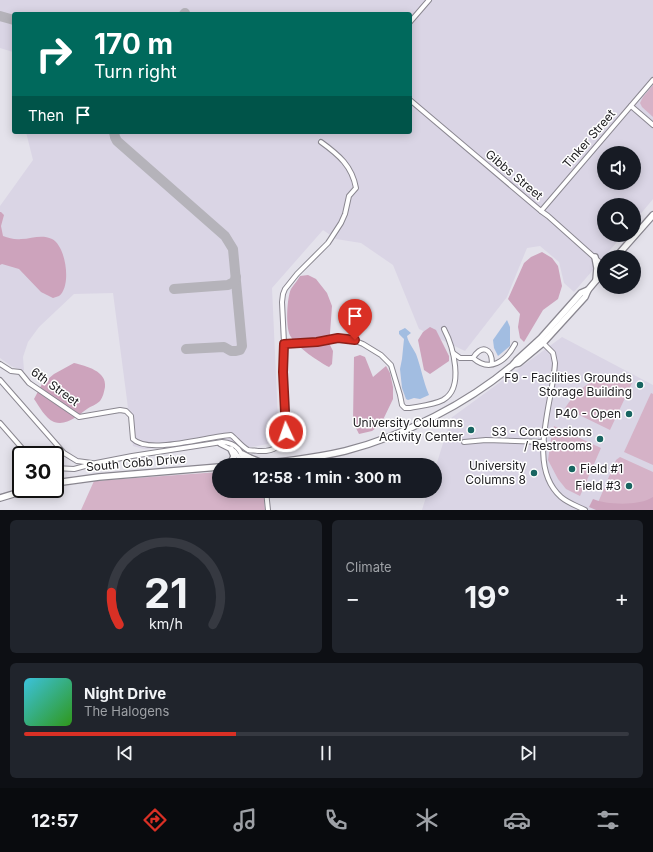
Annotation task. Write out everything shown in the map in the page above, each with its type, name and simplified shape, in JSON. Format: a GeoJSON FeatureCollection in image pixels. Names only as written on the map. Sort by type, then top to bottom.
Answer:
{"type":"FeatureCollection","features":[{"type":"Feature","properties":{"kind":"main road"},"geometry":{"type":"LineString","coordinates":[[623,250],[653,215]]}},
{"type":"Feature","properties":{"kind":"main road"},"geometry":{"type":"LineString","coordinates":[[542,340],[550,336],[585,297],[588,290],[596,280],[597,268],[595,257]]}},
{"type":"Feature","properties":{"kind":"main road"},"geometry":{"type":"LineString","coordinates":[[308,458],[346,450],[405,429],[451,407],[484,387],[514,364],[542,340],[581,293],[588,290]]}},
{"type":"Feature","properties":{"kind":"main road"},"geometry":{"type":"LineString","coordinates":[[231,448],[234,456],[233,458]]}},
{"type":"Feature","properties":{"kind":"main road"},"geometry":{"type":"LineString","coordinates":[[242,454],[250,458]]}},
{"type":"Feature","properties":{"kind":"main road","name":"South Cobb Drive"},"geometry":{"type":"LineString","coordinates":[[64,482],[99,477],[212,468]]}},
{"type":"Feature","properties":{"kind":"main road"},"geometry":{"type":"LineString","coordinates":[[0,498],[12,494]]}},
{"type":"Feature","properties":{"kind":"street"},"geometry":{"type":"LineString","coordinates":[[412,20],[429,0]]}},
{"type":"Feature","properties":{"kind":"street","name":"Tinker Street"},"geometry":{"type":"LineString","coordinates":[[541,211],[653,80]]}},
{"type":"Feature","properties":{"kind":"street","name":"Gibbs Street"},"geometry":{"type":"LineString","coordinates":[[412,102],[595,257]]}},
{"type":"Feature","properties":{"kind":"street"},"geometry":{"type":"LineString","coordinates":[[631,106],[653,125]]}},
{"type":"Feature","properties":{"kind":"street"},"geometry":{"type":"LineString","coordinates":[[321,142],[342,158],[351,170],[356,188],[355,191],[349,196],[341,223],[328,243],[285,288],[282,302],[284,344],[317,342],[338,338],[351,339],[363,344],[381,355],[391,364],[402,405],[405,408],[438,402],[449,394],[456,377],[456,370],[450,339],[444,329]]}},
{"type":"Feature","properties":{"kind":"street"},"geometry":{"type":"LineString","coordinates":[[550,336],[548,346],[550,350]]}},
{"type":"Feature","properties":{"kind":"street"},"geometry":{"type":"LineString","coordinates":[[542,340],[554,357],[555,366],[545,429],[544,470],[550,484],[563,499],[585,510]]}},
{"type":"Feature","properties":{"kind":"street","name":"6th Street"},"geometry":{"type":"LineString","coordinates":[[0,364],[11,372],[20,372],[28,383],[79,417],[120,410],[126,411],[132,416],[132,439],[137,443],[147,445],[171,445],[231,435],[247,450],[263,451],[272,450],[283,440],[286,432],[283,372],[284,344]]}},
{"type":"Feature","properties":{"kind":"street"},"geometry":{"type":"LineString","coordinates":[[452,353],[460,358],[473,358],[484,364],[492,364],[502,362],[511,352],[515,344]]}},
{"type":"Feature","properties":{"kind":"street"},"geometry":{"type":"LineString","coordinates":[[473,358],[479,352],[488,350],[492,358],[492,364]]}},
{"type":"Feature","properties":{"kind":"street"},"geometry":{"type":"LineString","coordinates":[[0,380],[64,453],[77,461],[96,463]]}},
{"type":"Feature","properties":{"kind":"street"},"geometry":{"type":"LineString","coordinates":[[0,423],[20,446]]}},
{"type":"Feature","properties":{"kind":"street"},"geometry":{"type":"LineString","coordinates":[[464,442],[486,440],[544,442]]}},
{"type":"Feature","properties":{"kind":"street"},"geometry":{"type":"LineString","coordinates":[[64,468],[74,469],[132,456],[224,442],[238,448],[243,458]]}},
{"type":"Feature","properties":{"kind":"street"},"geometry":{"type":"LineString","coordinates":[[218,443],[231,448],[240,458]]}},
{"type":"Feature","properties":{"kind":"street"},"geometry":{"type":"LineString","coordinates":[[267,498],[268,510]]}},
{"type":"Feature","properties":{"kind":"shaded area"},"geometry":{"type":"Polygon","coordinates":[[[0,0],[653,0],[653,199],[641,214],[641,198],[597,198],[597,242],[617,242],[610,250],[597,250],[597,265],[574,292],[564,283],[559,262],[540,246],[527,248],[507,297],[465,351],[419,329],[393,265],[361,243],[336,239],[323,230],[272,288],[279,442],[245,448],[226,439],[160,448],[144,449],[133,446],[113,293],[74,294],[39,327],[28,342],[23,357],[24,371],[11,366],[0,358],[0,206],[33,160],[26,134],[412,134],[412,12],[12,12],[12,52],[0,48],[0,0]]]}},
{"type":"Feature","properties":{"kind":"shaded area"},"geometry":{"type":"Polygon","coordinates":[[[653,85],[653,117],[642,107],[640,103],[653,85]]]}},
{"type":"Feature","properties":{"kind":"shaded area"},"geometry":{"type":"Polygon","coordinates":[[[0,212],[4,215],[1,226],[3,236],[16,239],[44,237],[52,239],[57,243],[61,249],[66,266],[65,284],[63,291],[59,296],[53,298],[41,292],[19,269],[2,264],[0,265],[0,212]]]}},
{"type":"Feature","properties":{"kind":"shaded area"},"geometry":{"type":"Polygon","coordinates":[[[542,252],[552,258],[558,266],[562,286],[558,299],[543,310],[524,342],[520,338],[518,327],[520,314],[508,299],[524,263],[531,257],[542,252]]]}},
{"type":"Feature","properties":{"kind":"shaded area"},"geometry":{"type":"Polygon","coordinates":[[[308,275],[316,279],[327,293],[332,306],[330,345],[333,351],[332,364],[329,367],[303,350],[294,341],[289,333],[287,313],[291,289],[300,276],[308,275]]]}},
{"type":"Feature","properties":{"kind":"shaded area"},"geometry":{"type":"Polygon","coordinates":[[[430,327],[436,330],[449,356],[449,361],[430,374],[424,370],[418,340],[423,332],[430,327]]]}},
{"type":"Feature","properties":{"kind":"shaded area"},"geometry":{"type":"Polygon","coordinates":[[[562,337],[653,385],[653,510],[422,510],[426,498],[442,498],[442,458],[438,458],[451,418],[562,337]]]}},
{"type":"Feature","properties":{"kind":"shaded area"},"geometry":{"type":"Polygon","coordinates":[[[360,355],[365,357],[373,377],[386,366],[390,373],[393,387],[393,399],[381,424],[372,431],[359,434],[353,422],[354,357],[360,355]]]}},
{"type":"Feature","properties":{"kind":"shaded area"},"geometry":{"type":"Polygon","coordinates":[[[74,363],[95,370],[103,377],[105,387],[103,394],[98,402],[72,420],[63,423],[54,422],[45,415],[34,399],[42,384],[54,374],[74,363]]]}},
{"type":"Feature","properties":{"kind":"shaded area"},"geometry":{"type":"Polygon","coordinates":[[[603,377],[616,378],[632,383],[610,430],[565,408],[581,389],[591,382],[603,377]]]}},
{"type":"Feature","properties":{"kind":"shaded area"},"geometry":{"type":"Polygon","coordinates":[[[651,393],[653,394],[653,465],[624,452],[651,393]]]}},
{"type":"Feature","properties":{"kind":"shaded area","name":"Field #1"},"geometry":{"type":"Polygon","coordinates":[[[554,426],[601,448],[580,496],[566,489],[558,479],[548,460],[554,426]]]}},
{"type":"Feature","properties":{"kind":"shaded area","name":"Field #3"},"geometry":{"type":"Polygon","coordinates":[[[620,457],[653,472],[653,500],[642,507],[597,505],[616,460],[620,457]]]}},
{"type":"Feature","properties":{"kind":"shaded area"},"geometry":{"type":"Polygon","coordinates":[[[212,473],[212,498],[264,498],[265,510],[81,510],[94,481],[212,473]]]}},
{"type":"Feature","properties":{"kind":"shaded area"},"geometry":{"type":"Polygon","coordinates":[[[653,497],[653,510],[596,510],[589,507],[593,499],[623,504],[640,502],[653,497]]]}},
{"type":"Feature","properties":{"kind":"water"},"geometry":{"type":"Polygon","coordinates":[[[507,320],[510,327],[510,346],[498,356],[494,348],[493,340],[507,320]]]}},
{"type":"Feature","properties":{"kind":"water"},"geometry":{"type":"Polygon","coordinates":[[[405,328],[411,333],[407,336],[409,343],[416,354],[429,395],[420,399],[406,399],[402,388],[400,369],[404,339],[399,334],[399,331],[405,328]]]}},
{"type":"Feature","properties":{"kind":"taxiway"},"geometry":{"type":"LineString","coordinates":[[0,16],[12,19]]}},
{"type":"Feature","properties":{"kind":"taxiway"},"geometry":{"type":"LineString","coordinates":[[114,134],[117,141],[225,236],[233,249],[242,346],[240,350],[236,351],[231,351],[224,347],[186,349]]}},
{"type":"Feature","properties":{"kind":"taxiway"},"geometry":{"type":"LineString","coordinates":[[174,289],[228,285],[234,282],[236,277]]}},
{"type":"Feature","properties":{"kind":"place","name":"F9 - Facilities Grounds Storage Building"},"geometry":{"type":"Point","coordinates":[640,385]}},
{"type":"Feature","properties":{"kind":"place","name":"P40 - Open"},"geometry":{"type":"Point","coordinates":[629,414]}},
{"type":"Feature","properties":{"kind":"place","name":"University Columns Activity Center"},"geometry":{"type":"Point","coordinates":[471,430]}},
{"type":"Feature","properties":{"kind":"place","name":"S3 - Concessions / Restrooms"},"geometry":{"type":"Point","coordinates":[600,439]}},
{"type":"Feature","properties":{"kind":"place","name":"Field #1"},"geometry":{"type":"Point","coordinates":[572,469]}},
{"type":"Feature","properties":{"kind":"place","name":"University Columns 8"},"geometry":{"type":"Point","coordinates":[534,473]}},
{"type":"Feature","properties":{"kind":"place","name":"Field #3"},"geometry":{"type":"Point","coordinates":[629,486]}},
{"type":"Feature","properties":{"kind":"route"},"geometry":{"type":"LineString","coordinates":[[286,432],[283,372],[284,344],[317,342],[338,338],[355,340]]}}]}
